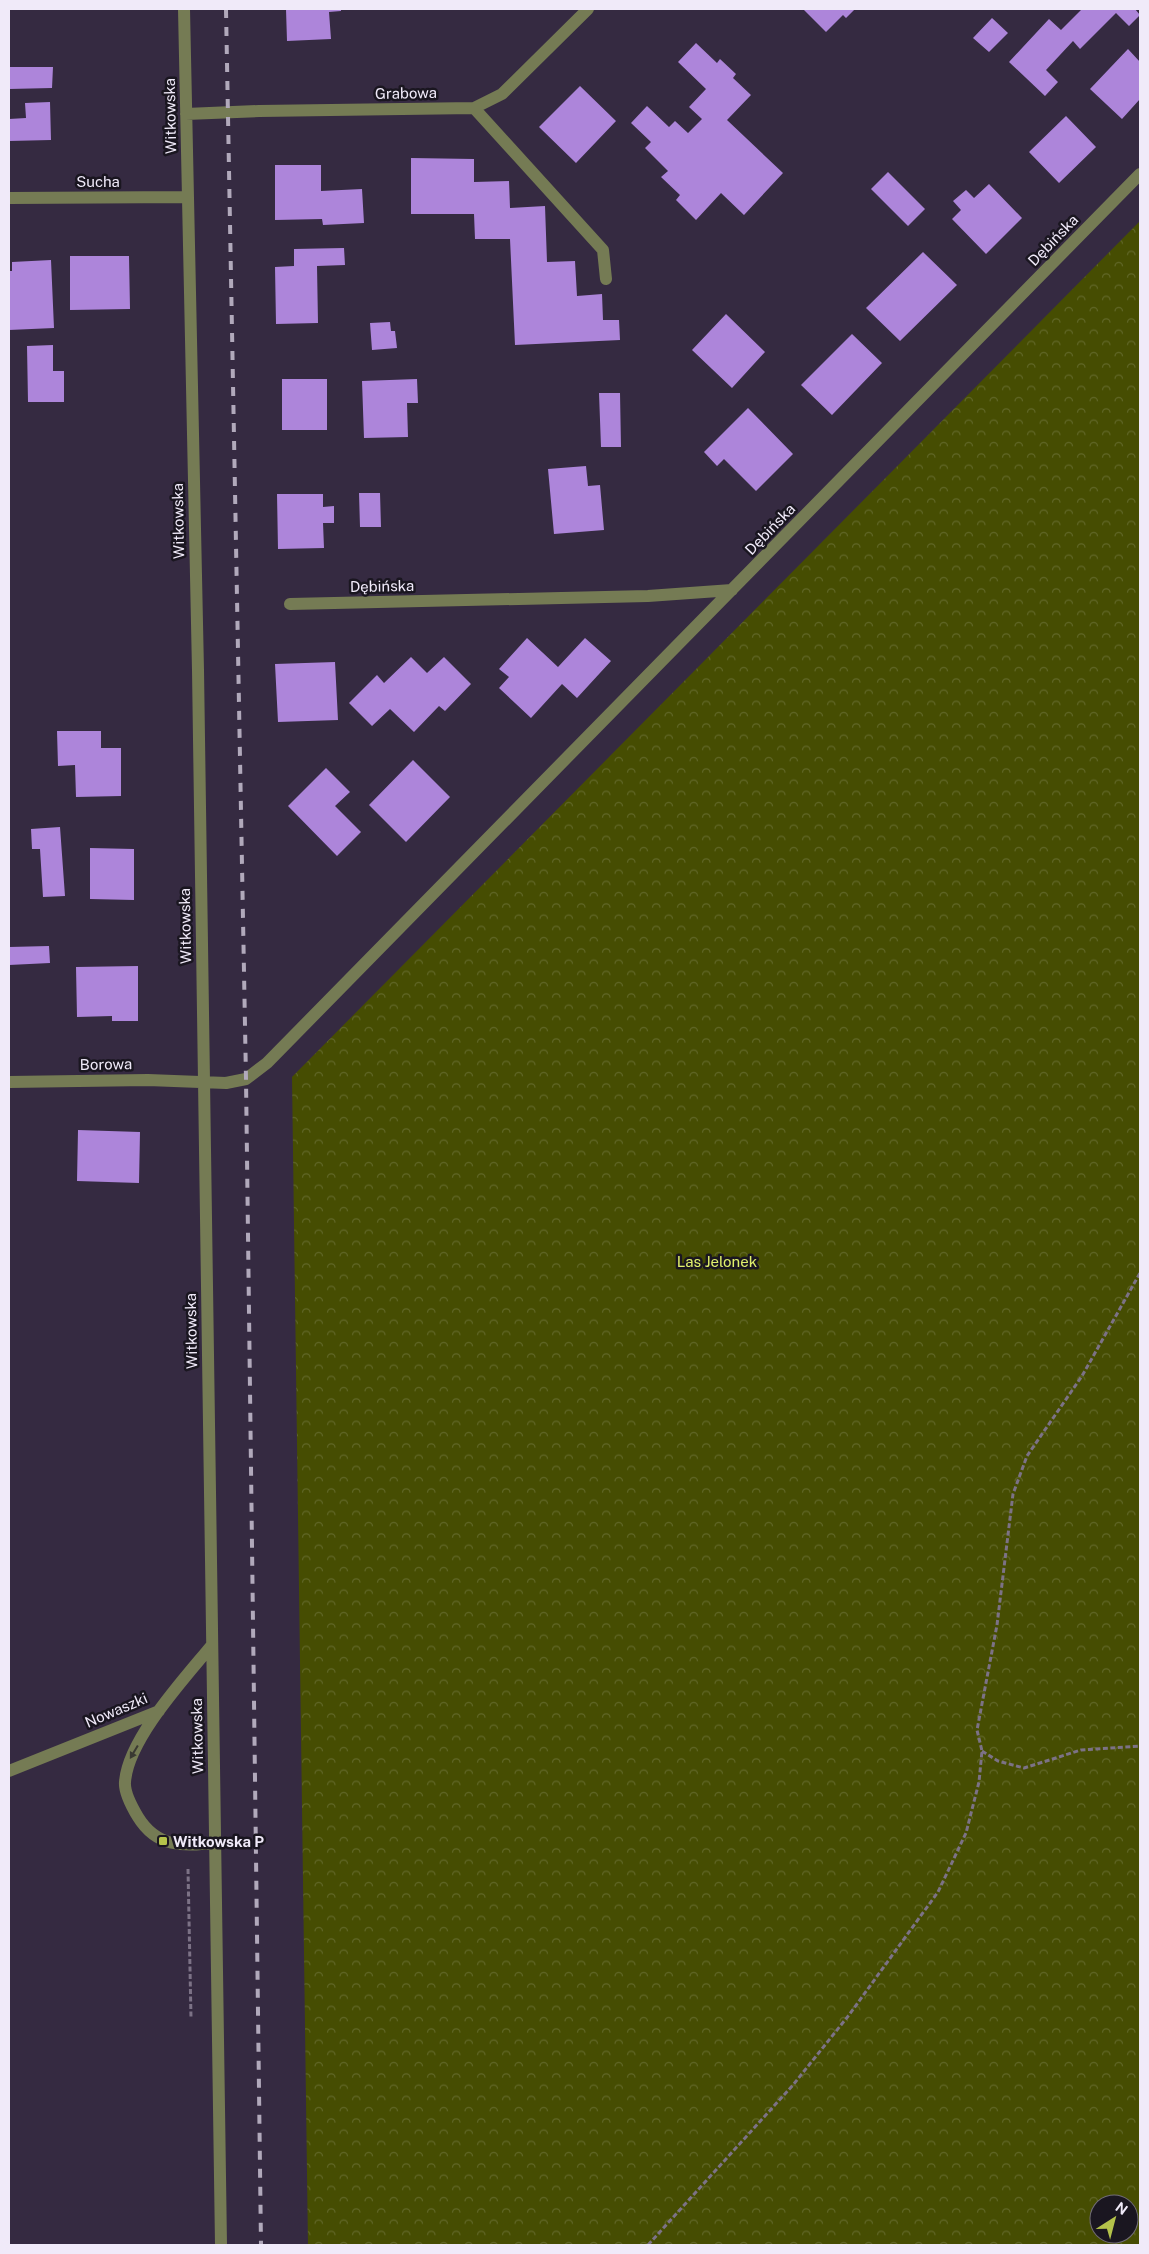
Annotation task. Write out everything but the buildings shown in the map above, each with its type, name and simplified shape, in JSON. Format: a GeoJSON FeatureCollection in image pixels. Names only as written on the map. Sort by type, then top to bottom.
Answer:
{"type":"FeatureCollection","features":[{"type":"Feature","properties":{"kind":"street","name":"Witkowska"},"geometry":{"type":"LineString","coordinates":[[184,9],[204,1082],[220,2245]]}},
{"type":"Feature","properties":{"kind":"street","name":"Grabowa"},"geometry":{"type":"LineString","coordinates":[[186,114],[259,110],[474,108],[502,94],[588,9]]}},
{"type":"Feature","properties":{"kind":"street"},"geometry":{"type":"LineString","coordinates":[[474,108],[602,250],[606,279]]}},
{"type":"Feature","properties":{"kind":"street","name":"Dębińska"},"geometry":{"type":"LineString","coordinates":[[290,604],[648,596],[732,590],[1140,174]]}},
{"type":"Feature","properties":{"kind":"street","name":"Sucha"},"geometry":{"type":"LineString","coordinates":[[9,198],[188,197]]}},
{"type":"Feature","properties":{"kind":"street","name":"Borowa"},"geometry":{"type":"LineString","coordinates":[[9,1082],[148,1080],[226,1083],[246,1079],[267,1063],[732,590]]}},
{"type":"Feature","properties":{"kind":"street","name":"Nowaszki"},"geometry":{"type":"LineString","coordinates":[[9,1770],[159,1711],[212,1645]]}},
{"type":"Feature","properties":{"kind":"street"},"geometry":{"type":"LineString","coordinates":[[159,1711],[128,1761],[124,1784],[131,1806],[143,1826],[162,1841],[187,1846],[215,1843]]}},
{"type":"Feature","properties":{"kind":"path"},"geometry":{"type":"LineString","coordinates":[[648,2245],[794,2085],[849,2015],[938,1892],[966,1833],[979,1782],[982,1751],[977,1730],[998,1625],[1013,1494],[1027,1456],[1082,1376],[1140,1273]]}},
{"type":"Feature","properties":{"kind":"path"},"geometry":{"type":"LineString","coordinates":[[982,1751],[998,1761],[1024,1768],[1082,1750],[1140,1746]]}},
{"type":"Feature","properties":{"kind":"green space","name":"Las Jelonek"},"geometry":{"type":"Polygon","coordinates":[[[1140,221],[1140,2245],[308,2245],[292,1077],[1140,221]]]}},
{"type":"Feature","properties":{"kind":"railway"},"geometry":{"type":"LineString","coordinates":[[226,9],[246,1079],[261,2245]]}},
{"type":"Feature","properties":{"kind":"place","name":"Witkowska P"},"geometry":{"type":"Point","coordinates":[163,1841]}}]}
